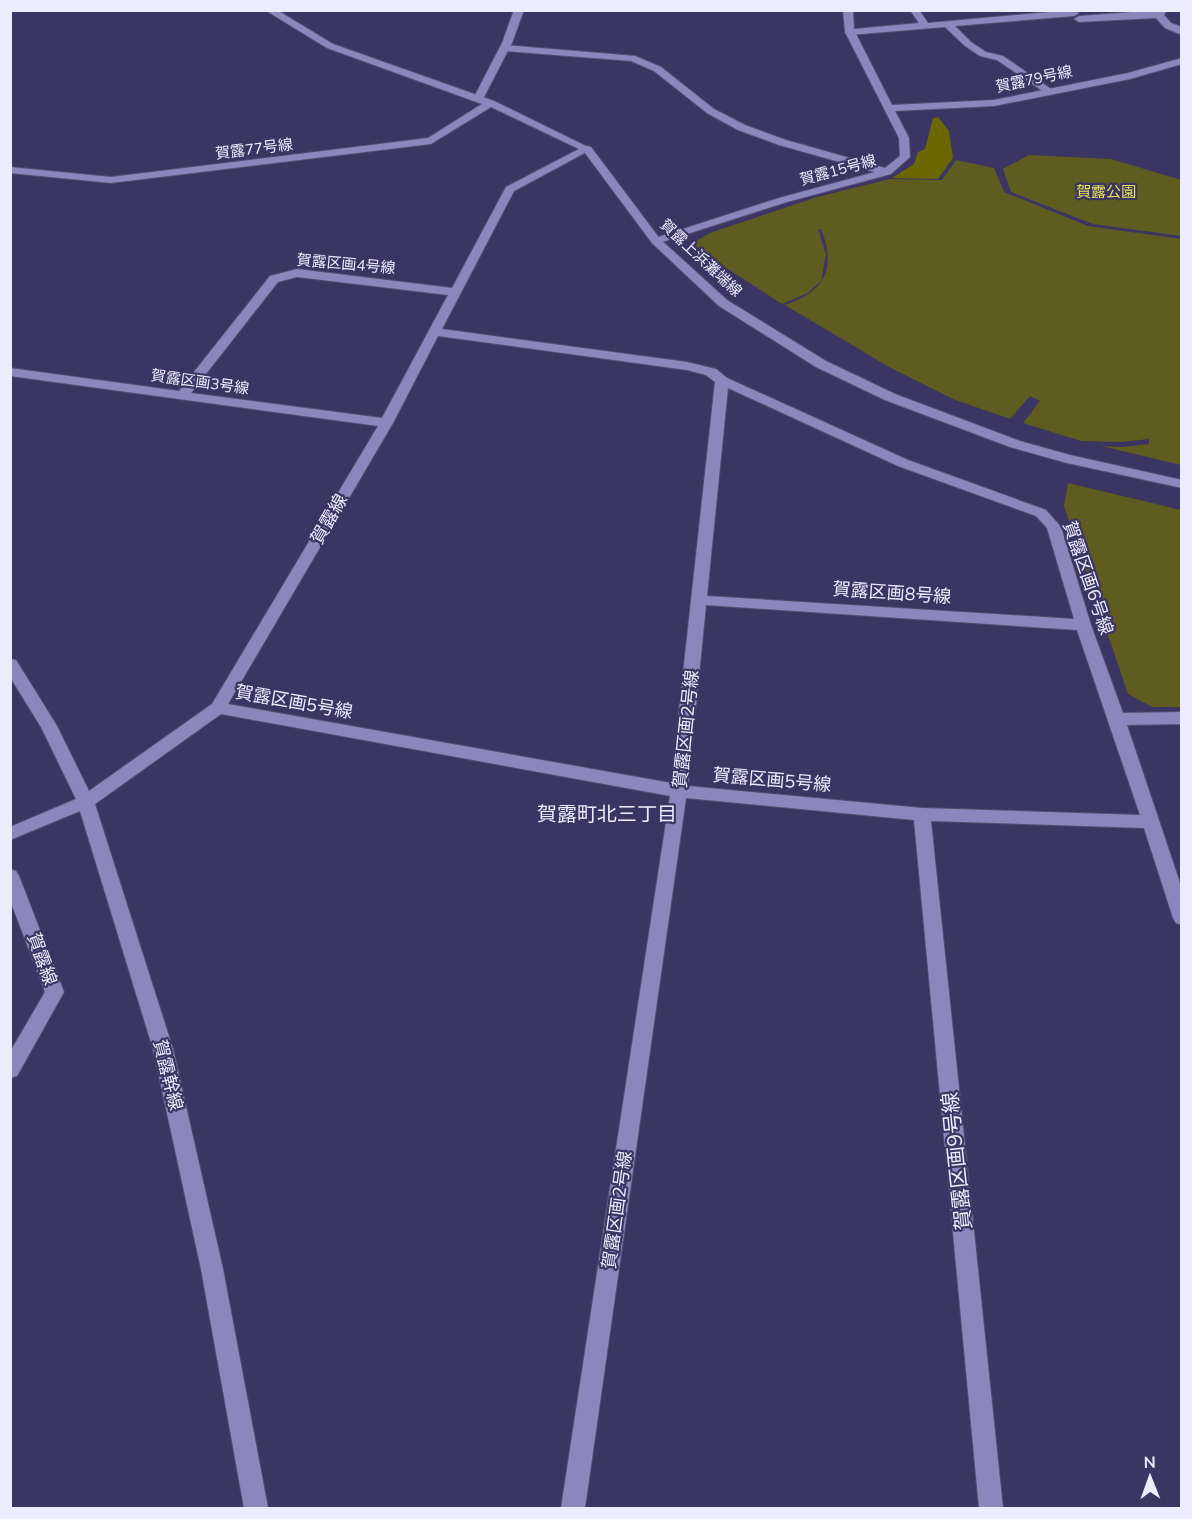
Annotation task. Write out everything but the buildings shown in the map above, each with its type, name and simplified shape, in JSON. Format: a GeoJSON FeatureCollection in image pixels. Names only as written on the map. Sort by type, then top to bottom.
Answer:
{"type":"FeatureCollection","features":[{"type":"Feature","properties":{"kind":"street","name":"賀露上浜灘端線"},"geometry":{"type":"LineString","coordinates":[[269,10],[330,46],[478,99],[587,149],[656,242],[723,303],[822,364],[890,397],[1015,444],[1067,459],[1182,484]]}},
{"type":"Feature","properties":{"kind":"street"},"geometry":{"type":"LineString","coordinates":[[478,99],[505,48],[519,10]]}},
{"type":"Feature","properties":{"kind":"street","name":"賀露15号線"},"geometry":{"type":"LineString","coordinates":[[656,242],[783,200],[887,172],[905,157],[906,148],[890,108],[850,32],[848,10]]}},
{"type":"Feature","properties":{"kind":"street"},"geometry":{"type":"LineString","coordinates":[[914,10],[926,27]]}},
{"type":"Feature","properties":{"kind":"street"},"geometry":{"type":"LineString","coordinates":[[850,32],[1077,16],[1161,13],[1168,26],[1181,31]]}},
{"type":"Feature","properties":{"kind":"street"},"geometry":{"type":"LineString","coordinates":[[948,24],[982,54],[1000,58],[1047,91]]}},
{"type":"Feature","properties":{"kind":"street"},"geometry":{"type":"LineString","coordinates":[[505,48],[643,60],[668,74],[681,89],[721,118],[781,141],[887,172]]}},
{"type":"Feature","properties":{"kind":"street","name":"賀露79号線"},"geometry":{"type":"LineString","coordinates":[[890,108],[994,103],[1130,76],[1182,61]]}},
{"type":"Feature","properties":{"kind":"street","name":"賀露77号線"},"geometry":{"type":"LineString","coordinates":[[10,170],[111,180],[431,141],[490,104]]}},
{"type":"Feature","properties":{"kind":"street","name":"賀露線"},"geometry":{"type":"LineString","coordinates":[[10,834],[86,802],[218,708],[386,423],[510,189],[587,149]]}},
{"type":"Feature","properties":{"kind":"street","name":"賀露区画4号線"},"geometry":{"type":"LineString","coordinates":[[182,396],[274,279],[297,273],[456,292]]}},
{"type":"Feature","properties":{"kind":"street"},"geometry":{"type":"LineString","coordinates":[[434,332],[687,366],[711,372],[722,381]]}},
{"type":"Feature","properties":{"kind":"street","name":"賀露区画3号線"},"geometry":{"type":"LineString","coordinates":[[10,372],[386,423]]}},
{"type":"Feature","properties":{"kind":"street","name":"賀露区画2号線"},"geometry":{"type":"LineString","coordinates":[[573,1509],[679,791],[722,381]]}},
{"type":"Feature","properties":{"kind":"street","name":"賀露区画6号線"},"geometry":{"type":"LineString","coordinates":[[722,381],[903,463],[1041,513],[1054,527],[1083,625],[1117,719],[1182,918]]}},
{"type":"Feature","properties":{"kind":"street","name":"賀露区画8号線"},"geometry":{"type":"LineString","coordinates":[[699,600],[1083,625]]}},
{"type":"Feature","properties":{"kind":"street","name":"賀露幹線"},"geometry":{"type":"LineString","coordinates":[[10,664],[49,726],[86,802],[163,1049],[212,1269],[256,1509]]}},
{"type":"Feature","properties":{"kind":"street","name":"賀露区画5号線"},"geometry":{"type":"LineString","coordinates":[[218,708],[679,791],[922,814],[1149,822]]}},
{"type":"Feature","properties":{"kind":"street"},"geometry":{"type":"LineString","coordinates":[[1117,719],[1182,718]]}},
{"type":"Feature","properties":{"kind":"street","name":"賀露区画9号線"},"geometry":{"type":"LineString","coordinates":[[922,814],[991,1509]]}},
{"type":"Feature","properties":{"kind":"street","name":"賀露線"},"geometry":{"type":"LineString","coordinates":[[10,876],[55,992],[10,1070]]}},
{"type":"Feature","properties":{"kind":"green space","name":"賀露公園"},"geometry":{"type":"Polygon","coordinates":[[[1029,155],[1111,159],[1181,180],[1181,236],[1093,224],[1011,192],[1003,169],[1029,155]]]}},
{"type":"Feature","properties":{"kind":"green space"},"geometry":{"type":"Polygon","coordinates":[[[956,160],[994,168],[1004,192],[1088,226],[1181,239],[1181,465],[1101,446],[1122,447],[1149,444],[1149,439],[1121,442],[1081,441],[1023,423],[1040,401],[1030,396],[1010,419],[953,399],[889,367],[785,305],[810,293],[818,286],[824,277],[828,255],[821,229],[818,229],[826,254],[821,281],[808,293],[782,304],[708,256],[693,243],[710,233],[817,197],[890,179],[942,180],[956,160]]]}},
{"type":"Feature","properties":{"kind":"green space"},"geometry":{"type":"Polygon","coordinates":[[[1068,483],[1181,510],[1181,707],[1152,707],[1128,694],[1064,506],[1068,483]]]}},
{"type":"Feature","properties":{"kind":"shaded area"},"geometry":{"type":"Polygon","coordinates":[[[938,117],[949,131],[953,158],[938,179],[892,178],[914,164],[918,152],[925,149],[933,118],[938,117]]]}},
{"type":"Feature","properties":{"kind":"district","name":"賀露町北三丁目"},"geometry":{"type":"Point","coordinates":[607,814]}}]}
